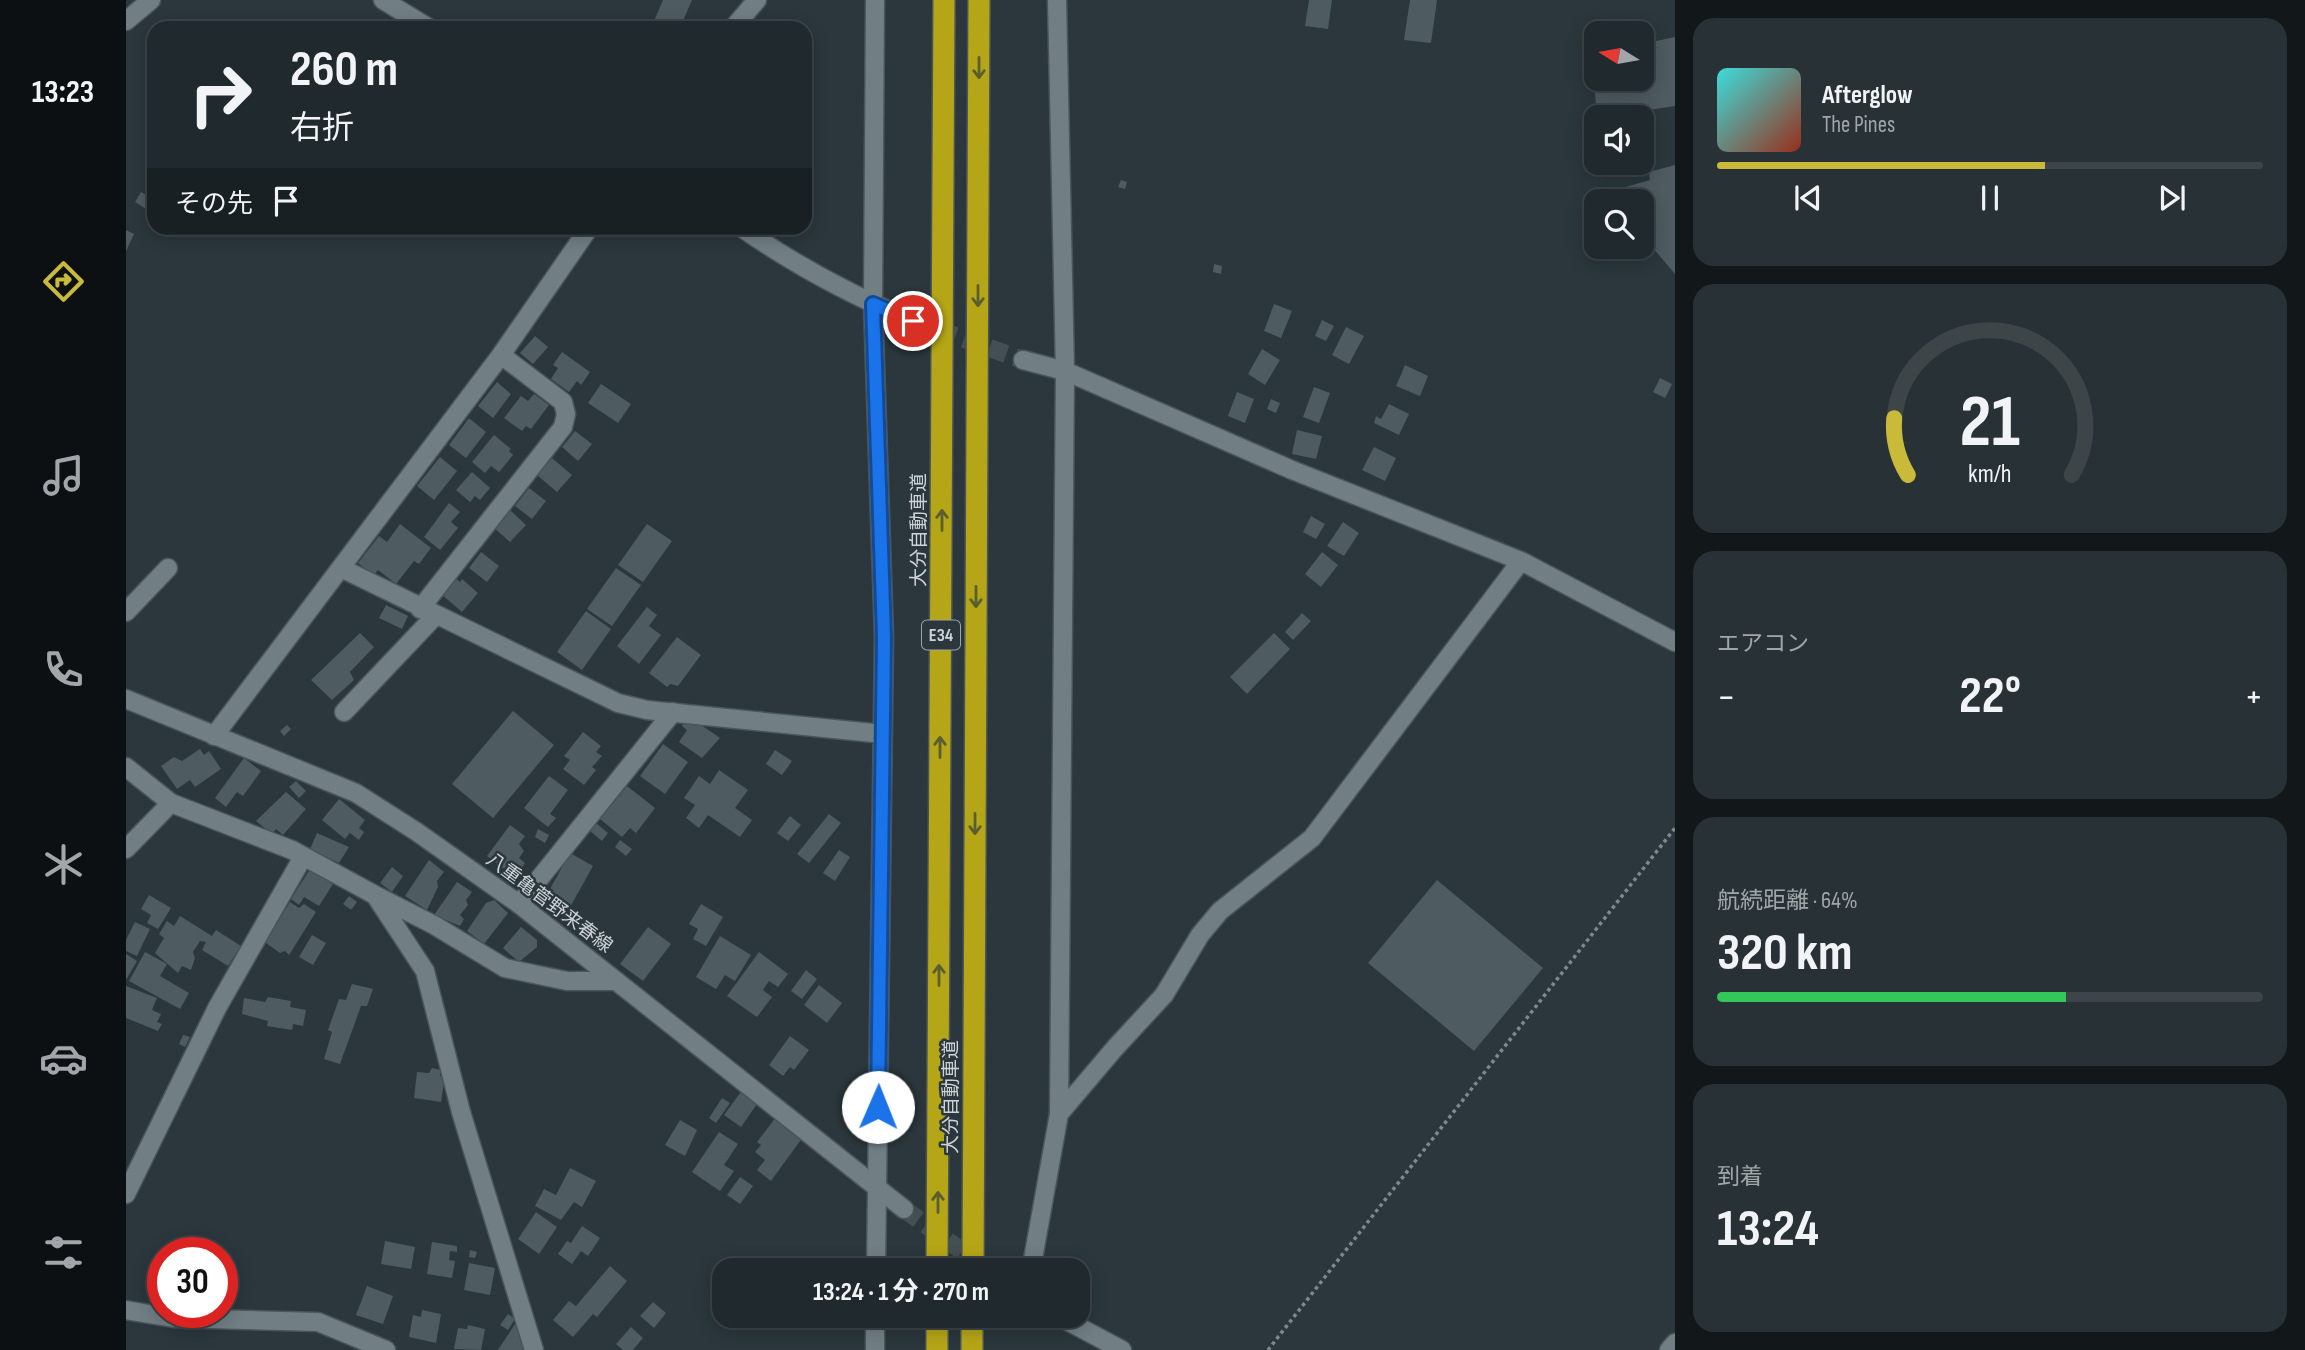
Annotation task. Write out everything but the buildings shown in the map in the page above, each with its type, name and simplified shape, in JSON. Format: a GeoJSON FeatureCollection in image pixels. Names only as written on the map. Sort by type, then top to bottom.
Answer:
{"type":"FeatureCollection","features":[{"type":"Feature","properties":{"kind":"highway","name":"大分自動車道"},"geometry":{"type":"LineString","coordinates":[[937,1258],[944,0]]}},
{"type":"Feature","properties":{"kind":"highway","name":"大分自動車道"},"geometry":{"type":"LineString","coordinates":[[973,1258],[979,0]]}},
{"type":"Feature","properties":{"kind":"highway"},"geometry":{"type":"LineString","coordinates":[[937,1328],[937,1350]]}},
{"type":"Feature","properties":{"kind":"highway"},"geometry":{"type":"LineString","coordinates":[[972,1328],[972,1350]]}},
{"type":"Feature","properties":{"kind":"street"},"geometry":{"type":"LineString","coordinates":[[126,21],[151,0]]}},
{"type":"Feature","properties":{"kind":"street"},"geometry":{"type":"LineString","coordinates":[[383,0],[418,21]]}},
{"type":"Feature","properties":{"kind":"street"},"geometry":{"type":"LineString","coordinates":[[739,21],[757,0]]}},
{"type":"Feature","properties":{"kind":"street"},"geometry":{"type":"LineString","coordinates":[[875,0],[873,304],[884,637],[876,1258]]}},
{"type":"Feature","properties":{"kind":"street"},"geometry":{"type":"LineString","coordinates":[[1033,1258],[1059,1114],[1065,371],[1056,0]]}},
{"type":"Feature","properties":{"kind":"street"},"geometry":{"type":"LineString","coordinates":[[214,736],[501,355],[584,235]]}},
{"type":"Feature","properties":{"kind":"street"},"geometry":{"type":"LineString","coordinates":[[752,235],[772,249],[873,304],[913,321]]}},
{"type":"Feature","properties":{"kind":"street"},"geometry":{"type":"LineString","coordinates":[[344,712],[428,612],[563,427],[566,414],[563,402],[501,355]]}},
{"type":"Feature","properties":{"kind":"street"},"geometry":{"type":"LineString","coordinates":[[1023,360],[1065,371],[1292,470],[1521,561],[1675,642]]}},
{"type":"Feature","properties":{"kind":"street"},"geometry":{"type":"LineString","coordinates":[[1059,1114],[1164,995],[1200,936],[1220,911],[1312,838],[1521,561]]}},
{"type":"Feature","properties":{"kind":"street"},"geometry":{"type":"LineString","coordinates":[[126,612],[168,568]]}},
{"type":"Feature","properties":{"kind":"street"},"geometry":{"type":"LineString","coordinates":[[341,568],[618,704],[883,734]]}},
{"type":"Feature","properties":{"kind":"street","name":"八重亀菅野来春線"},"geometry":{"type":"LineString","coordinates":[[126,699],[356,793],[519,904],[904,1209]]}},
{"type":"Feature","properties":{"kind":"street"},"geometry":{"type":"LineString","coordinates":[[519,904],[673,712]]}},
{"type":"Feature","properties":{"kind":"street"},"geometry":{"type":"LineString","coordinates":[[126,767],[171,803],[303,856],[435,925],[505,968],[567,981],[616,981]]}},
{"type":"Feature","properties":{"kind":"street"},"geometry":{"type":"LineString","coordinates":[[126,849],[171,803]]}},
{"type":"Feature","properties":{"kind":"street"},"geometry":{"type":"LineString","coordinates":[[126,1194],[217,1008],[303,856]]}},
{"type":"Feature","properties":{"kind":"street"},"geometry":{"type":"LineString","coordinates":[[375,895],[425,971],[461,1112],[534,1350]]}},
{"type":"Feature","properties":{"kind":"street"},"geometry":{"type":"LineString","coordinates":[[126,1310],[173,1318],[317,1322],[386,1350]]}},
{"type":"Feature","properties":{"kind":"street"},"geometry":{"type":"LineString","coordinates":[[875,1328],[875,1350]]}},
{"type":"Feature","properties":{"kind":"street"},"geometry":{"type":"LineString","coordinates":[[1081,1328],[1122,1350]]}},
{"type":"Feature","properties":{"kind":"street"},"geometry":{"type":"LineString","coordinates":[[1669,1350],[1675,1343]]}},
{"type":"Feature","properties":{"kind":"path"},"geometry":{"type":"LineString","coordinates":[[1268,1350],[1675,828]]}},
{"type":"Feature","properties":{"kind":"tunnel"},"geometry":{"type":"LineString","coordinates":[[913,321],[1023,360]]}},
{"type":"Feature","properties":{"kind":"tunnel"},"geometry":{"type":"LineString","coordinates":[[904,1209],[971,1258]]}},
{"type":"Feature","properties":{"kind":"route"},"geometry":{"type":"LineString","coordinates":[[878,1107],[884,637],[873,304],[913,321]]}}]}
